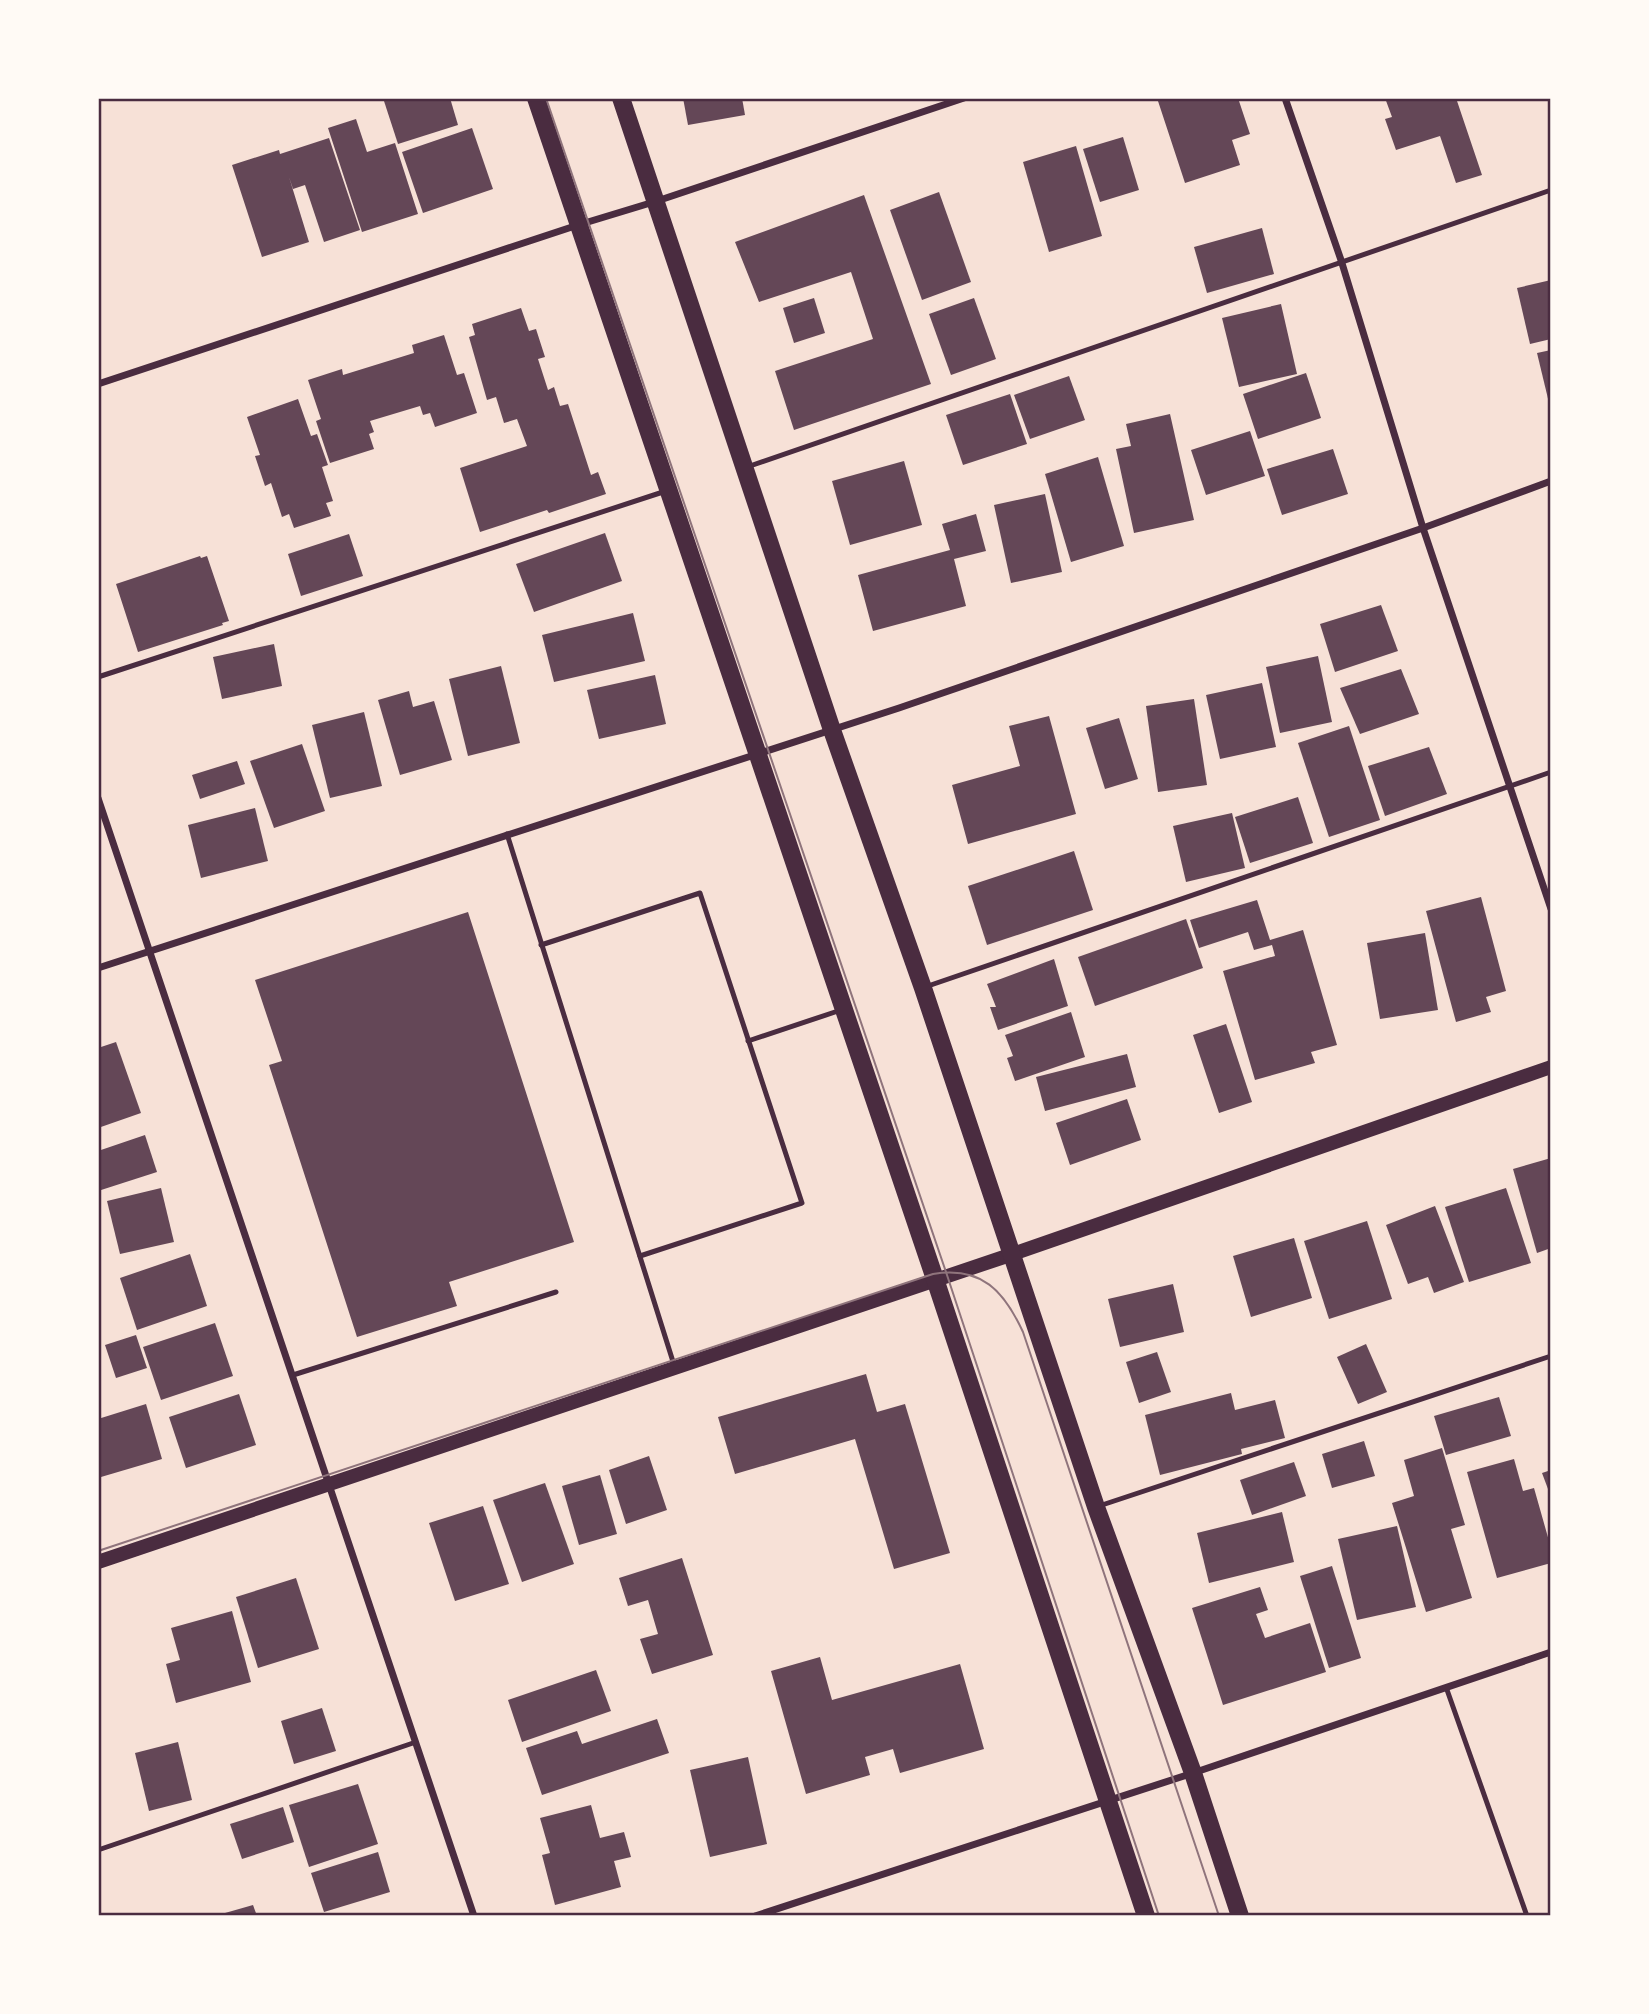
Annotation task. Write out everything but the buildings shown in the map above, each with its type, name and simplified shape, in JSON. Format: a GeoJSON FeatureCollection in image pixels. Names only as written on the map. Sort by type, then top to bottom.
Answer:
{"type":"FeatureCollection","features":[{"type":"Feature","properties":{"kind":"main road"},"geometry":{"type":"LineString","coordinates":[[536,98],[935,1279],[1146,1916]]}},
{"type":"Feature","properties":{"kind":"main road"},"geometry":{"type":"LineString","coordinates":[[621,98],[743,468],[923,988],[1096,1507],[1193,1773],[1240,1916]]}},
{"type":"Feature","properties":{"kind":"main road"},"geometry":{"type":"LineString","coordinates":[[98,1562],[1013,1254],[1551,1067]]}},
{"type":"Feature","properties":{"kind":"street"},"geometry":{"type":"LineString","coordinates":[[98,384],[964,98]]}},
{"type":"Feature","properties":{"kind":"street"},"geometry":{"type":"LineString","coordinates":[[1285,98],[1341,260],[1423,528],[1551,909]]}},
{"type":"Feature","properties":{"kind":"street"},"geometry":{"type":"LineString","coordinates":[[98,968],[832,730],[1423,528],[1551,481]]}},
{"type":"Feature","properties":{"kind":"street"},"geometry":{"type":"LineString","coordinates":[[98,798],[474,1916]]}},
{"type":"Feature","properties":{"kind":"street"},"geometry":{"type":"LineString","coordinates":[[755,1916],[1107,1802],[1551,1651]]}},
{"type":"Feature","properties":{"kind":"lane"},"geometry":{"type":"LineString","coordinates":[[743,468],[1341,260],[1551,190]]}},
{"type":"Feature","properties":{"kind":"lane"},"geometry":{"type":"LineString","coordinates":[[98,677],[669,490]]}},
{"type":"Feature","properties":{"kind":"lane"},"geometry":{"type":"LineString","coordinates":[[923,988],[1551,772]]}},
{"type":"Feature","properties":{"kind":"lane"},"geometry":{"type":"LineString","coordinates":[[507,834],[675,1368]]}},
{"type":"Feature","properties":{"kind":"lane"},"geometry":{"type":"LineString","coordinates":[[541,945],[700,893],[802,1203],[640,1256]]}},
{"type":"Feature","properties":{"kind":"lane"},"geometry":{"type":"LineString","coordinates":[[748,1041],[844,1009]]}},
{"type":"Feature","properties":{"kind":"lane"},"geometry":{"type":"LineString","coordinates":[[293,1376],[556,1292]]}},
{"type":"Feature","properties":{"kind":"lane"},"geometry":{"type":"LineString","coordinates":[[1096,1507],[1551,1356]]}},
{"type":"Feature","properties":{"kind":"lane"},"geometry":{"type":"LineString","coordinates":[[1446,1687],[1527,1916]]}},
{"type":"Feature","properties":{"kind":"lane"},"geometry":{"type":"LineString","coordinates":[[98,1850],[416,1742]]}},
{"type":"Feature","properties":{"kind":"tram line"},"geometry":{"type":"LineString","coordinates":[[546,98],[946,1272],[1159,1916]]}},
{"type":"Feature","properties":{"kind":"tram line"},"geometry":{"type":"LineString","coordinates":[[98,1551],[933,1274],[965,1274],[978,1278],[999,1294],[1023,1332],[1219,1916]]}}]}
